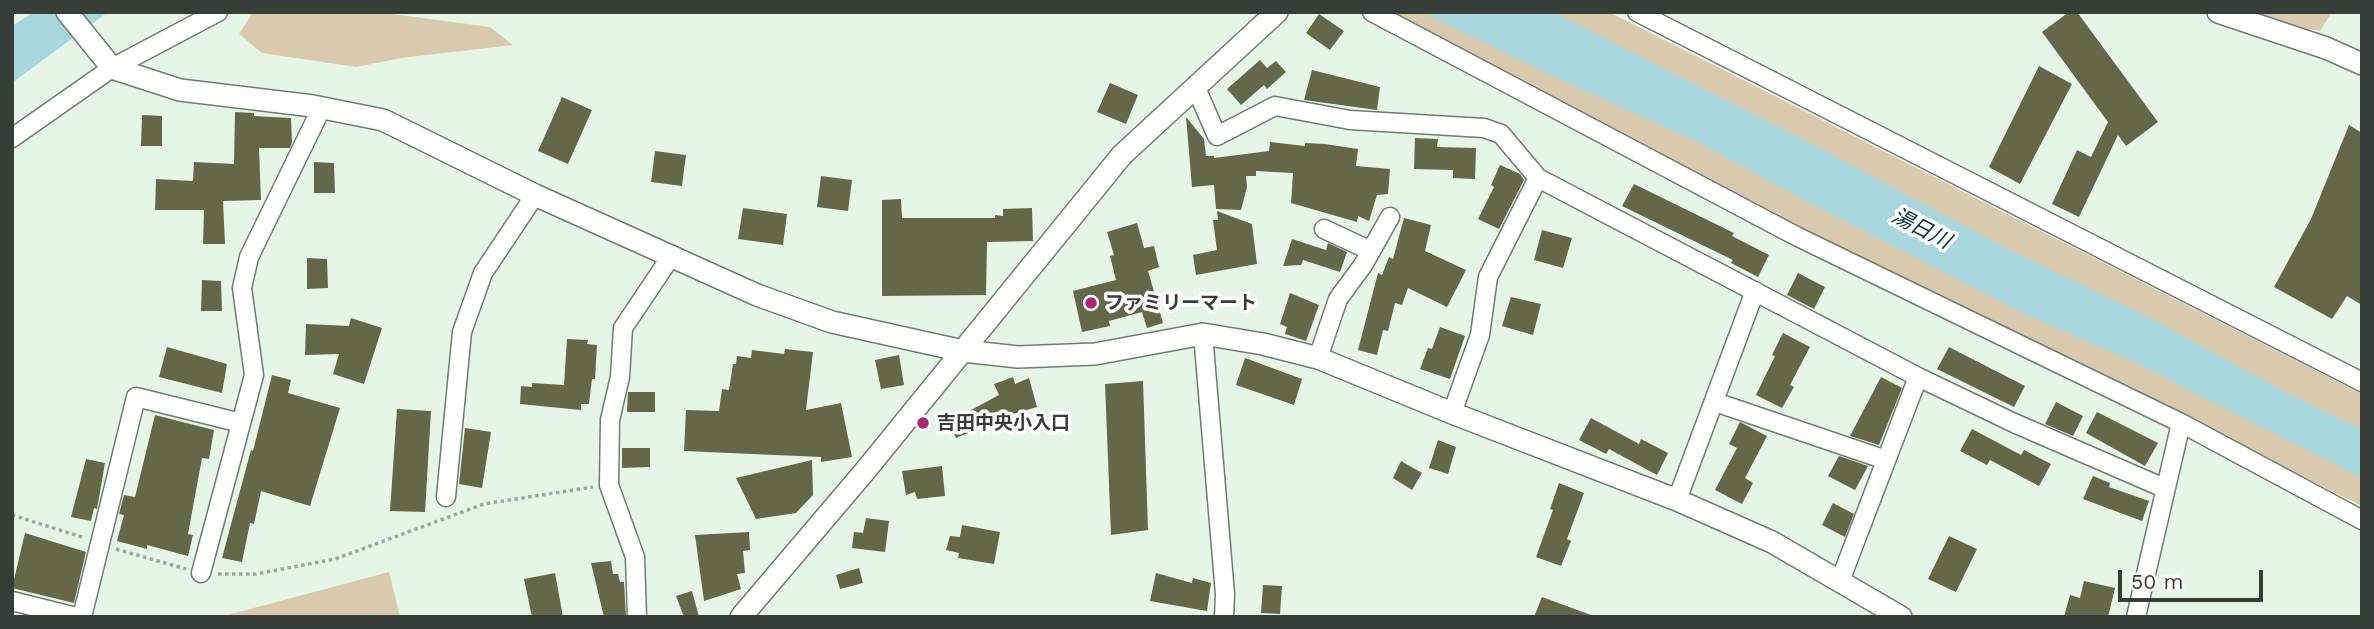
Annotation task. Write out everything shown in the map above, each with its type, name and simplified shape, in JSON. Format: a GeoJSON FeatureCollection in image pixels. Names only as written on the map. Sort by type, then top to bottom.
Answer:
{"type":"FeatureCollection","features":[{"type":"Feature","properties":{"kind":"street"},"geometry":{"type":"LineString","coordinates":[[67,12],[112,68],[180,90],[322,107],[383,120],[535,195],[757,295],[832,322],[963,351],[1018,357],[1095,354],[1203,334],[1231,337],[1318,358],[1678,500],[1772,542],[1901,617]]}},
{"type":"Feature","properties":{"kind":"street"},"geometry":{"type":"LineString","coordinates":[[12,138],[112,68],[218,12]]}},
{"type":"Feature","properties":{"kind":"street"},"geometry":{"type":"LineString","coordinates":[[741,617],[865,471],[1122,155],[1277,12]]}},
{"type":"Feature","properties":{"kind":"street"},"geometry":{"type":"LineString","coordinates":[[1372,12],[1796,236],[2181,423],[2362,520]]}},
{"type":"Feature","properties":{"kind":"street"},"geometry":{"type":"LineString","coordinates":[[1637,12],[2362,382]]}},
{"type":"Feature","properties":{"kind":"street"},"geometry":{"type":"LineString","coordinates":[[2218,12],[2245,17],[2362,64]]}},
{"type":"Feature","properties":{"kind":"street"},"geometry":{"type":"LineString","coordinates":[[1196,88],[1217,136],[1275,106],[1350,120],[1484,128],[1501,134],[1538,178],[1918,377],[2014,423],[2164,488]]}},
{"type":"Feature","properties":{"kind":"street"},"geometry":{"type":"LineString","coordinates":[[201,573],[254,376],[242,288],[249,257],[322,107]]}},
{"type":"Feature","properties":{"kind":"street"},"geometry":{"type":"LineString","coordinates":[[1452,413],[1480,335],[1488,277],[1538,178]]}},
{"type":"Feature","properties":{"kind":"street"},"geometry":{"type":"LineString","coordinates":[[446,497],[462,332],[483,273],[535,195]]}},
{"type":"Feature","properties":{"kind":"street"},"geometry":{"type":"LineString","coordinates":[[1318,358],[1338,299],[1371,251],[1390,217]]}},
{"type":"Feature","properties":{"kind":"street"},"geometry":{"type":"LineString","coordinates":[[1324,229],[1371,251]]}},
{"type":"Feature","properties":{"kind":"street"},"geometry":{"type":"LineString","coordinates":[[637,617],[635,557],[609,485],[610,420],[620,377],[623,328],[672,255]]}},
{"type":"Feature","properties":{"kind":"street"},"geometry":{"type":"LineString","coordinates":[[1678,500],[1755,291]]}},
{"type":"Feature","properties":{"kind":"street"},"geometry":{"type":"LineString","coordinates":[[1203,334],[1225,594],[1224,617]]}},
{"type":"Feature","properties":{"kind":"street"},"geometry":{"type":"LineString","coordinates":[[1840,581],[1918,377]]}},
{"type":"Feature","properties":{"kind":"street"},"geometry":{"type":"LineString","coordinates":[[82,617],[136,397],[242,423]]}},
{"type":"Feature","properties":{"kind":"street"},"geometry":{"type":"LineString","coordinates":[[1715,402],[1886,460]]}},
{"type":"Feature","properties":{"kind":"street"},"geometry":{"type":"LineString","coordinates":[[2136,617],[2181,423]]}},
{"type":"Feature","properties":{"kind":"street"},"geometry":{"type":"LineString","coordinates":[[12,601],[76,617]]}},
{"type":"Feature","properties":{"kind":"path"},"geometry":{"type":"LineString","coordinates":[[12,515],[161,564],[201,573],[256,574],[335,559],[484,504],[609,485]]}},
{"type":"Feature","properties":{"kind":"shaded area"},"geometry":{"type":"Polygon","coordinates":[[[253,12],[377,12],[490,27],[513,45],[401,58],[356,67],[262,53],[239,34],[253,12]]]}},
{"type":"Feature","properties":{"kind":"shaded area"},"geometry":{"type":"Polygon","coordinates":[[[1381,12],[1609,12],[2362,394],[2362,506],[2169,410],[1796,236],[1381,12]]]}},
{"type":"Feature","properties":{"kind":"shaded area"},"geometry":{"type":"Polygon","coordinates":[[[2262,12],[2332,12],[2320,31],[2259,21],[2262,12]]]}},
{"type":"Feature","properties":{"kind":"shaded area"},"geometry":{"type":"Polygon","coordinates":[[[389,572],[400,617],[220,617],[389,572]]]}},
{"type":"Feature","properties":{"kind":"water"},"geometry":{"type":"Polygon","coordinates":[[[34,12],[108,12],[12,83],[12,26],[34,12]]]}},
{"type":"Feature","properties":{"kind":"water","name":"湯日川"},"geometry":{"type":"Polygon","coordinates":[[[1422,12],[1553,12],[1820,148],[2006,248],[2146,316],[2308,404],[2362,429],[2362,478],[2138,364],[2025,314],[1798,197],[1702,144],[1561,80],[1422,12]]]}},
{"type":"Feature","properties":{"kind":"building"},"geometry":{"type":"Polygon","coordinates":[[[2069,12],[2077,12],[2158,122],[2126,146],[2118,135],[2079,217],[2052,204],[2077,150],[2091,157],[2108,122],[2042,32],[2069,12]]]}},
{"type":"Feature","properties":{"kind":"building"},"geometry":{"type":"Polygon","coordinates":[[[1319,14],[1344,31],[1330,50],[1306,33],[1319,14]]]}},
{"type":"Feature","properties":{"kind":"building"},"geometry":{"type":"Polygon","coordinates":[[[1260,60],[1267,68],[1276,61],[1286,72],[1267,89],[1264,85],[1241,105],[1227,89],[1260,60]]]}},
{"type":"Feature","properties":{"kind":"building"},"geometry":{"type":"Polygon","coordinates":[[[2039,66],[2072,84],[2020,184],[1989,167],[2039,66]]]}},
{"type":"Feature","properties":{"kind":"building"},"geometry":{"type":"Polygon","coordinates":[[[1312,70],[1380,87],[1377,110],[1304,100],[1312,70]]]}},
{"type":"Feature","properties":{"kind":"building"},"geometry":{"type":"Polygon","coordinates":[[[1110,83],[1138,95],[1126,124],[1097,112],[1110,83]]]}},
{"type":"Feature","properties":{"kind":"building"},"geometry":{"type":"Polygon","coordinates":[[[562,97],[592,110],[568,164],[538,151],[562,97]]]}},
{"type":"Feature","properties":{"kind":"building"},"geometry":{"type":"Polygon","coordinates":[[[235,112],[291,118],[292,142],[290,148],[259,148],[261,200],[223,201],[225,244],[203,244],[204,210],[155,210],[156,179],[193,181],[194,162],[234,164],[235,112]]]}},
{"type":"Feature","properties":{"kind":"building"},"geometry":{"type":"Polygon","coordinates":[[[142,115],[162,116],[162,146],[141,146],[142,115]]]}},
{"type":"Feature","properties":{"kind":"building"},"geometry":{"type":"Polygon","coordinates":[[[1186,117],[1204,139],[1206,156],[1214,158],[1269,151],[1270,142],[1305,146],[1305,143],[1325,144],[1358,149],[1356,166],[1390,169],[1388,194],[1377,195],[1369,221],[1358,216],[1357,222],[1291,203],[1293,173],[1256,171],[1256,176],[1246,176],[1247,187],[1241,210],[1216,209],[1214,185],[1192,187],[1186,117]]]}},
{"type":"Feature","properties":{"kind":"building"},"geometry":{"type":"Polygon","coordinates":[[[2349,125],[2362,133],[2362,305],[2347,296],[2332,319],[2274,287],[2311,219],[2349,125]]]}},
{"type":"Feature","properties":{"kind":"building"},"geometry":{"type":"Polygon","coordinates":[[[1415,138],[1438,139],[1437,147],[1476,148],[1475,179],[1453,178],[1453,170],[1414,169],[1415,138]]]}},
{"type":"Feature","properties":{"kind":"building"},"geometry":{"type":"Polygon","coordinates":[[[655,151],[686,155],[682,186],[651,182],[655,151]]]}},
{"type":"Feature","properties":{"kind":"building"},"geometry":{"type":"Polygon","coordinates":[[[314,162],[334,163],[335,193],[314,193],[314,162]]]}},
{"type":"Feature","properties":{"kind":"building"},"geometry":{"type":"Polygon","coordinates":[[[1500,165],[1520,174],[1524,180],[1499,229],[1478,219],[1494,187],[1491,185],[1500,165]]]}},
{"type":"Feature","properties":{"kind":"building"},"geometry":{"type":"Polygon","coordinates":[[[821,176],[852,180],[848,211],[817,207],[821,176]]]}},
{"type":"Feature","properties":{"kind":"building"},"geometry":{"type":"Polygon","coordinates":[[[1634,184],[1734,233],[1732,236],[1769,255],[1758,277],[1731,263],[1733,260],[1622,206],[1634,184]]]}},
{"type":"Feature","properties":{"kind":"building"},"geometry":{"type":"Polygon","coordinates":[[[901,199],[902,218],[995,218],[995,215],[1003,216],[1003,209],[1032,208],[1033,241],[987,242],[986,295],[882,296],[882,200],[901,199]]]}},
{"type":"Feature","properties":{"kind":"building"},"geometry":{"type":"Polygon","coordinates":[[[743,208],[787,214],[783,245],[738,239],[743,208]]]}},
{"type":"Feature","properties":{"kind":"building"},"geometry":{"type":"Polygon","coordinates":[[[1217,211],[1252,224],[1257,264],[1196,275],[1193,255],[1217,250],[1213,220],[1218,220],[1217,211]]]}},
{"type":"Feature","properties":{"kind":"building"},"geometry":{"type":"Polygon","coordinates":[[[1404,218],[1431,225],[1425,251],[1466,270],[1447,307],[1408,288],[1402,305],[1395,303],[1388,331],[1383,330],[1377,355],[1358,350],[1378,273],[1382,275],[1389,257],[1393,259],[1404,218]]]}},
{"type":"Feature","properties":{"kind":"building"},"geometry":{"type":"Polygon","coordinates":[[[1137,223],[1144,248],[1154,246],[1159,267],[1148,271],[1163,323],[1147,328],[1142,312],[1109,321],[1110,326],[1082,332],[1073,291],[1116,280],[1110,256],[1114,255],[1107,232],[1137,223]]]}},
{"type":"Feature","properties":{"kind":"building"},"geometry":{"type":"Polygon","coordinates":[[[1542,230],[1572,238],[1563,268],[1534,260],[1542,230]]]}},
{"type":"Feature","properties":{"kind":"building"},"geometry":{"type":"Polygon","coordinates":[[[1292,239],[1326,250],[1328,243],[1347,252],[1340,272],[1303,260],[1301,265],[1283,266],[1292,239]]]}},
{"type":"Feature","properties":{"kind":"building"},"geometry":{"type":"Polygon","coordinates":[[[307,258],[327,259],[328,288],[307,289],[307,258]]]}},
{"type":"Feature","properties":{"kind":"building"},"geometry":{"type":"Polygon","coordinates":[[[1798,273],[1825,287],[1814,309],[1787,295],[1798,273]]]}},
{"type":"Feature","properties":{"kind":"building"},"geometry":{"type":"Polygon","coordinates":[[[202,280],[221,281],[222,311],[201,311],[202,280]]]}},
{"type":"Feature","properties":{"kind":"building"},"geometry":{"type":"Polygon","coordinates":[[[1290,293],[1319,305],[1306,341],[1285,334],[1287,327],[1280,324],[1290,293]]]}},
{"type":"Feature","properties":{"kind":"building"},"geometry":{"type":"Polygon","coordinates":[[[1511,297],[1541,304],[1533,335],[1502,326],[1511,297]]]}},
{"type":"Feature","properties":{"kind":"building"},"geometry":{"type":"Polygon","coordinates":[[[351,318],[382,328],[364,384],[333,374],[339,354],[305,355],[306,324],[349,326],[351,318]]]}},
{"type":"Feature","properties":{"kind":"building"},"geometry":{"type":"Polygon","coordinates":[[[1440,327],[1465,336],[1450,379],[1420,369],[1428,348],[1432,349],[1440,327]]]}},
{"type":"Feature","properties":{"kind":"building"},"geometry":{"type":"Polygon","coordinates":[[[1783,333],[1810,347],[1790,385],[1794,387],[1782,408],[1756,395],[1783,333]]]}},
{"type":"Feature","properties":{"kind":"building"},"geometry":{"type":"Polygon","coordinates":[[[567,339],[588,340],[587,344],[597,345],[595,379],[592,379],[589,404],[581,404],[581,410],[520,404],[521,386],[532,387],[532,383],[564,385],[567,339]]]}},
{"type":"Feature","properties":{"kind":"building"},"geometry":{"type":"Polygon","coordinates":[[[167,347],[227,364],[222,393],[159,377],[167,347]]]}},
{"type":"Feature","properties":{"kind":"building"},"geometry":{"type":"Polygon","coordinates":[[[1949,347],[2025,386],[2014,407],[1937,369],[1949,347]]]}},
{"type":"Feature","properties":{"kind":"building"},"geometry":{"type":"Polygon","coordinates":[[[785,349],[813,352],[806,410],[841,403],[852,457],[821,462],[821,457],[684,451],[686,410],[719,411],[722,389],[729,390],[737,356],[751,358],[752,350],[784,354],[785,349]]]}},
{"type":"Feature","properties":{"kind":"building"},"geometry":{"type":"Polygon","coordinates":[[[899,355],[904,385],[881,389],[875,360],[899,355]]]}},
{"type":"Feature","properties":{"kind":"building"},"geometry":{"type":"Polygon","coordinates":[[[1245,358],[1302,379],[1294,405],[1236,385],[1245,358]]]}},
{"type":"Feature","properties":{"kind":"building"},"geometry":{"type":"Polygon","coordinates":[[[272,375],[291,380],[288,393],[340,408],[310,506],[261,491],[254,524],[250,523],[242,562],[222,558],[251,450],[253,451],[272,375]]]}},
{"type":"Feature","properties":{"kind":"building"},"geometry":{"type":"Polygon","coordinates":[[[1013,377],[1015,384],[1029,378],[1037,407],[1003,417],[1004,420],[989,428],[988,425],[956,438],[949,422],[999,395],[994,384],[1013,377]]]}},
{"type":"Feature","properties":{"kind":"building"},"geometry":{"type":"Polygon","coordinates":[[[1881,377],[1902,388],[1879,445],[1850,436],[1881,377]]]}},
{"type":"Feature","properties":{"kind":"building"},"geometry":{"type":"Polygon","coordinates":[[[1143,381],[1148,530],[1111,535],[1105,384],[1143,381]]]}},
{"type":"Feature","properties":{"kind":"building"},"geometry":{"type":"Polygon","coordinates":[[[628,392],[655,392],[655,412],[627,412],[628,392]]]}},
{"type":"Feature","properties":{"kind":"building"},"geometry":{"type":"Polygon","coordinates":[[[2056,402],[2083,416],[2073,436],[2045,424],[2056,402]]]}},
{"type":"Feature","properties":{"kind":"building"},"geometry":{"type":"Polygon","coordinates":[[[397,409],[431,411],[425,512],[390,511],[397,409]]]}},
{"type":"Feature","properties":{"kind":"building"},"geometry":{"type":"Polygon","coordinates":[[[2097,412],[2158,443],[2145,466],[2086,433],[2097,412]]]}},
{"type":"Feature","properties":{"kind":"building"},"geometry":{"type":"Polygon","coordinates":[[[155,415],[214,430],[209,459],[202,458],[188,534],[193,535],[188,556],[147,545],[147,549],[117,541],[124,515],[119,514],[124,495],[135,497],[155,415]]]}},
{"type":"Feature","properties":{"kind":"building"},"geometry":{"type":"Polygon","coordinates":[[[1591,418],[1639,444],[1641,439],[1668,453],[1657,475],[1609,449],[1606,454],[1579,440],[1591,418]]]}},
{"type":"Feature","properties":{"kind":"building"},"geometry":{"type":"Polygon","coordinates":[[[1740,422],[1767,436],[1745,478],[1753,483],[1742,504],[1715,490],[1737,448],[1729,444],[1740,422]]]}},
{"type":"Feature","properties":{"kind":"building"},"geometry":{"type":"Polygon","coordinates":[[[465,428],[491,432],[482,488],[459,484],[465,428]]]}},
{"type":"Feature","properties":{"kind":"building"},"geometry":{"type":"Polygon","coordinates":[[[1972,429],[2021,455],[2024,450],[2051,464],[2039,486],[1990,460],[1987,465],[1960,451],[1972,429]]]}},
{"type":"Feature","properties":{"kind":"building"},"geometry":{"type":"Polygon","coordinates":[[[1438,440],[1456,447],[1448,474],[1429,468],[1438,440]]]}},
{"type":"Feature","properties":{"kind":"building"},"geometry":{"type":"Polygon","coordinates":[[[622,448],[650,448],[650,467],[622,468],[622,448]]]}},
{"type":"Feature","properties":{"kind":"building"},"geometry":{"type":"Polygon","coordinates":[[[1839,456],[1868,466],[1855,490],[1828,476],[1839,456]]]}},
{"type":"Feature","properties":{"kind":"building"},"geometry":{"type":"Polygon","coordinates":[[[86,459],[105,463],[97,509],[94,508],[91,521],[71,517],[86,459]]]}},
{"type":"Feature","properties":{"kind":"building"},"geometry":{"type":"Polygon","coordinates":[[[812,460],[813,495],[796,513],[756,519],[736,478],[812,460]]]}},
{"type":"Feature","properties":{"kind":"building"},"geometry":{"type":"Polygon","coordinates":[[[1401,461],[1422,473],[1412,490],[1393,478],[1401,461]]]}},
{"type":"Feature","properties":{"kind":"building"},"geometry":{"type":"Polygon","coordinates":[[[942,466],[945,496],[917,499],[915,492],[906,495],[902,471],[942,466]]]}},
{"type":"Feature","properties":{"kind":"building"},"geometry":{"type":"Polygon","coordinates":[[[2093,476],[2110,483],[2109,487],[2149,501],[2142,521],[2083,499],[2093,476]]]}},
{"type":"Feature","properties":{"kind":"building"},"geometry":{"type":"Polygon","coordinates":[[[1559,483],[1584,493],[1567,539],[1571,541],[1561,566],[1536,557],[1553,510],[1550,509],[1559,483]]]}},
{"type":"Feature","properties":{"kind":"building"},"geometry":{"type":"Polygon","coordinates":[[[1833,503],[1854,514],[1845,537],[1822,525],[1833,503]]]}},
{"type":"Feature","properties":{"kind":"building"},"geometry":{"type":"Polygon","coordinates":[[[866,518],[889,521],[885,552],[852,548],[854,532],[863,533],[866,518]]]}},
{"type":"Feature","properties":{"kind":"building"},"geometry":{"type":"Polygon","coordinates":[[[962,525],[1000,532],[994,564],[958,558],[959,553],[946,550],[950,536],[960,537],[962,525]]]}},
{"type":"Feature","properties":{"kind":"building"},"geometry":{"type":"Polygon","coordinates":[[[749,532],[750,550],[743,551],[745,573],[737,574],[741,589],[704,601],[695,535],[749,532]]]}},
{"type":"Feature","properties":{"kind":"building"},"geometry":{"type":"Polygon","coordinates":[[[25,533],[86,552],[74,603],[12,588],[25,533]]]}},
{"type":"Feature","properties":{"kind":"building"},"geometry":{"type":"Polygon","coordinates":[[[1949,536],[1977,549],[1956,592],[1928,579],[1949,536]]]}},
{"type":"Feature","properties":{"kind":"building"},"geometry":{"type":"Polygon","coordinates":[[[611,561],[613,574],[618,574],[620,582],[624,582],[626,617],[604,617],[591,563],[611,561]]]}},
{"type":"Feature","properties":{"kind":"building"},"geometry":{"type":"Polygon","coordinates":[[[859,568],[863,583],[840,589],[836,575],[859,568]]]}},
{"type":"Feature","properties":{"kind":"building"},"geometry":{"type":"Polygon","coordinates":[[[555,573],[563,617],[532,617],[524,579],[555,573]]]}},
{"type":"Feature","properties":{"kind":"building"},"geometry":{"type":"Polygon","coordinates":[[[1156,573],[1192,583],[1193,578],[1211,583],[1207,611],[1150,601],[1156,573]]]}},
{"type":"Feature","properties":{"kind":"building"},"geometry":{"type":"Polygon","coordinates":[[[2084,581],[2115,588],[2108,617],[2064,617],[2070,595],[2080,598],[2084,581]]]}},
{"type":"Feature","properties":{"kind":"building"},"geometry":{"type":"Polygon","coordinates":[[[1263,585],[1282,586],[1280,614],[1261,613],[1263,585]]]}},
{"type":"Feature","properties":{"kind":"building"},"geometry":{"type":"Polygon","coordinates":[[[692,591],[699,617],[684,617],[676,596],[692,591]]]}},
{"type":"Feature","properties":{"kind":"building"},"geometry":{"type":"Polygon","coordinates":[[[1542,597],[1591,615],[1591,617],[1534,617],[1542,597]]]}},
{"type":"Feature","properties":{"kind":"place","name":"ファミリーマート"},"geometry":{"type":"Point","coordinates":[1091,303]}},
{"type":"Feature","properties":{"kind":"place","name":"吉田中央小入口"},"geometry":{"type":"Point","coordinates":[923,423]}}]}
